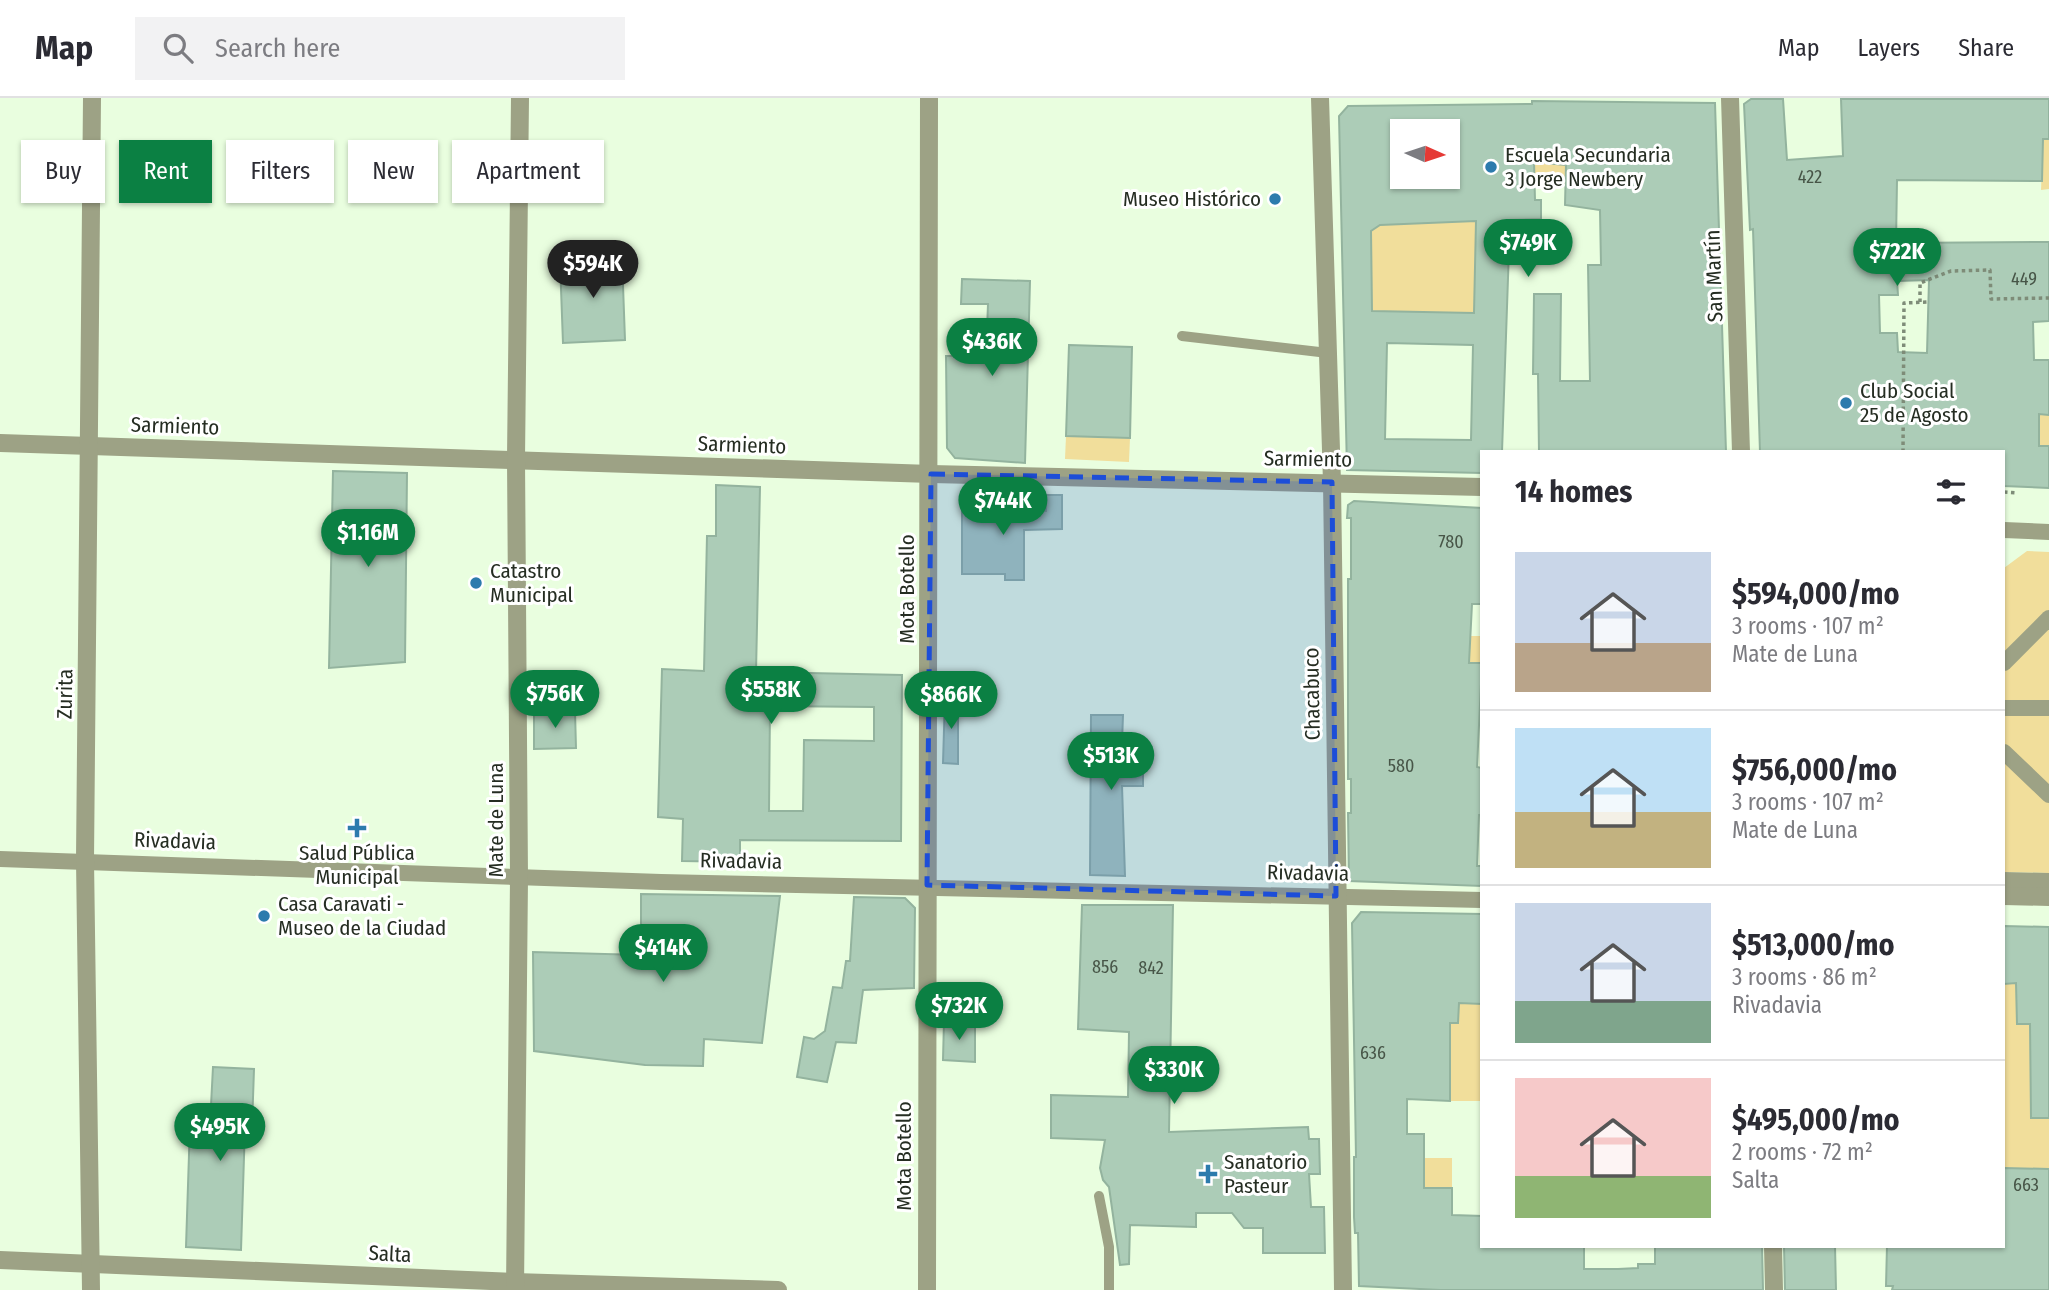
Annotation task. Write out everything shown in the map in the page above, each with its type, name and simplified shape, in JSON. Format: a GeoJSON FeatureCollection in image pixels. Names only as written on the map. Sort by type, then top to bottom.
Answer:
{"type":"FeatureCollection","features":[{"type":"Feature","properties":{"kind":"street","name":"Zurita"},"geometry":{"type":"LineString","coordinates":[[90,1290],[85,860],[92,98]]}},
{"type":"Feature","properties":{"kind":"street","name":"Mate de Luna"},"geometry":{"type":"LineString","coordinates":[[515,1286],[519,878],[516,458],[520,98]]}},
{"type":"Feature","properties":{"kind":"street","name":"Mota Botello"},"geometry":{"type":"LineString","coordinates":[[927,1290],[931,474],[929,98]]}},
{"type":"Feature","properties":{"kind":"street","name":"Chacabuco"},"geometry":{"type":"LineString","coordinates":[[1320,98],[1332,482],[1343,1290]]}},
{"type":"Feature","properties":{"kind":"street","name":"San Martín"},"geometry":{"type":"LineString","coordinates":[[1730,98],[1741,450]]}},
{"type":"Feature","properties":{"kind":"street","name":"Sarmiento"},"geometry":{"type":"LineString","coordinates":[[0,443],[516,458],[931,474],[1480,487]]}},
{"type":"Feature","properties":{"kind":"street"},"geometry":{"type":"LineString","coordinates":[[2005,530],[2049,531]]}},
{"type":"Feature","properties":{"kind":"street"},"geometry":{"type":"LineString","coordinates":[[2005,662],[2049,618]]}},
{"type":"Feature","properties":{"kind":"street"},"geometry":{"type":"LineString","coordinates":[[2005,708],[2049,708]]}},
{"type":"Feature","properties":{"kind":"street"},"geometry":{"type":"LineString","coordinates":[[2005,753],[2049,795]]}},
{"type":"Feature","properties":{"kind":"street","name":"Rivadavia"},"geometry":{"type":"LineString","coordinates":[[0,859],[85,860],[519,878],[1480,900]]}},
{"type":"Feature","properties":{"kind":"street"},"geometry":{"type":"LineString","coordinates":[[2005,881],[2049,881]]}},
{"type":"Feature","properties":{"kind":"street"},"geometry":{"type":"LineString","coordinates":[[2005,896],[2049,897]]}},
{"type":"Feature","properties":{"kind":"street"},"geometry":{"type":"LineString","coordinates":[[1773,1248],[1774,1290]]}},
{"type":"Feature","properties":{"kind":"street","name":"Salta"},"geometry":{"type":"LineString","coordinates":[[0,1260],[515,1286],[778,1290]]}},
{"type":"Feature","properties":{"kind":"lane"},"geometry":{"type":"LineString","coordinates":[[1182,336],[1328,353]]}},
{"type":"Feature","properties":{"kind":"lane"},"geometry":{"type":"LineString","coordinates":[[1099,1196],[1109,1247],[1109,1290]]}},
{"type":"Feature","properties":{"kind":"path"},"geometry":{"type":"LineString","coordinates":[[1920,302],[1920,283],[1951,271],[1990,270],[1991,299],[2049,298]]}},
{"type":"Feature","properties":{"kind":"path"},"geometry":{"type":"LineString","coordinates":[[1903,450],[1903,303],[1928,302]]}},
{"type":"Feature","properties":{"kind":"path"},"geometry":{"type":"LineString","coordinates":[[1897,344],[1904,343]]}},
{"type":"Feature","properties":{"kind":"path"},"geometry":{"type":"LineString","coordinates":[[1904,415],[1914,415]]}},
{"type":"Feature","properties":{"kind":"path"},"geometry":{"type":"LineString","coordinates":[[2005,492],[2017,493]]}},
{"type":"Feature","properties":{"kind":"highlighted area"},"geometry":{"type":"Polygon","coordinates":[[[931,474],[1332,482],[1336,896],[927,885],[931,474]]]}},
{"type":"Feature","properties":{"kind":"shaded area"},"geometry":{"type":"Polygon","coordinates":[[[2043,139],[2049,139],[2049,189],[2041,190],[2043,139]]]}},
{"type":"Feature","properties":{"kind":"shaded area"},"geometry":{"type":"Polygon","coordinates":[[[1534,162],[1566,165],[1566,185],[1535,181],[1534,162]]]}},
{"type":"Feature","properties":{"kind":"shaded area"},"geometry":{"type":"Polygon","coordinates":[[[1476,221],[1474,313],[1372,311],[1371,225],[1476,221]]]}},
{"type":"Feature","properties":{"kind":"shaded area"},"geometry":{"type":"Polygon","coordinates":[[[2039,414],[2049,415],[2049,446],[2039,446],[2039,414]]]}},
{"type":"Feature","properties":{"kind":"shaded area"},"geometry":{"type":"Polygon","coordinates":[[[1066,436],[1130,438],[1129,462],[1065,459],[1066,436]]]}},
{"type":"Feature","properties":{"kind":"shaded area"},"geometry":{"type":"Polygon","coordinates":[[[2027,551],[2049,552],[2049,873],[2005,872],[2005,567],[2027,551]]]}},
{"type":"Feature","properties":{"kind":"shaded area"},"geometry":{"type":"Polygon","coordinates":[[[1470,636],[1480,636],[1480,663],[1469,663],[1470,636]]]}},
{"type":"Feature","properties":{"kind":"shaded area"},"geometry":{"type":"Polygon","coordinates":[[[2016,983],[2017,1024],[2030,1024],[2032,1118],[2049,1118],[2049,1169],[2005,1168],[2005,984],[2016,983]]]}},
{"type":"Feature","properties":{"kind":"shaded area"},"geometry":{"type":"Polygon","coordinates":[[[1459,1003],[1480,1004],[1480,1101],[1450,1101],[1450,1023],[1458,1023],[1459,1003]]]}},
{"type":"Feature","properties":{"kind":"shaded area"},"geometry":{"type":"Polygon","coordinates":[[[1424,1158],[1452,1158],[1452,1188],[1424,1188],[1424,1158]]]}},
{"type":"Feature","properties":{"kind":"building"},"geometry":{"type":"Polygon","coordinates":[[[1751,99],[1783,99],[1787,160],[1843,156],[1841,99],[2049,99],[2049,139],[2043,139],[2042,181],[1897,180],[1896,243],[2049,242],[2049,321],[2033,322],[2034,360],[2049,360],[2049,415],[2039,414],[2039,446],[2049,446],[2049,488],[2005,486],[2005,450],[1760,450],[1753,229],[1750,230],[1744,104],[1751,99]],[[1929,280],[1897,281],[1898,295],[1879,295],[1880,333],[1897,333],[1898,352],[1927,353],[1929,280]]]}},
{"type":"Feature","properties":{"kind":"building"},"geometry":{"type":"Polygon","coordinates":[[[1532,101],[1715,103],[1726,450],[1539,450],[1538,374],[1533,374],[1534,294],[1561,294],[1560,381],[1590,381],[1588,265],[1601,265],[1600,210],[1565,205],[1566,165],[1534,162],[1535,200],[1541,200],[1541,219],[1510,220],[1502,450],[1480,450],[1480,473],[1347,470],[1339,116],[1348,106],[1532,104],[1532,101]],[[1476,221],[1380,225],[1371,231],[1372,311],[1474,313],[1476,221]],[[1387,343],[1385,439],[1471,440],[1473,345],[1387,343]]]}},
{"type":"Feature","properties":{"kind":"building"},"geometry":{"type":"Polygon","coordinates":[[[622,258],[625,340],[563,343],[560,261],[622,258]]]}},
{"type":"Feature","properties":{"kind":"building"},"geometry":{"type":"Polygon","coordinates":[[[962,279],[1030,281],[1025,463],[955,458],[947,448],[946,356],[986,356],[988,304],[961,304],[962,279]]]}},
{"type":"Feature","properties":{"kind":"building"},"geometry":{"type":"Polygon","coordinates":[[[1069,345],[1132,347],[1130,438],[1066,436],[1069,345]]]}},
{"type":"Feature","properties":{"kind":"building"},"geometry":{"type":"Polygon","coordinates":[[[333,471],[407,473],[405,662],[329,668],[333,471]]]}},
{"type":"Feature","properties":{"kind":"building"},"geometry":{"type":"Polygon","coordinates":[[[716,485],[760,487],[756,672],[902,675],[901,841],[740,840],[740,862],[682,861],[683,819],[658,817],[662,669],[704,671],[707,536],[716,536],[716,485]],[[770,706],[769,811],[803,811],[804,740],[874,741],[874,707],[770,706]]]}},
{"type":"Feature","properties":{"kind":"building"},"geometry":{"type":"Polygon","coordinates":[[[1046,495],[1062,495],[1062,529],[1024,530],[1024,580],[1005,580],[1005,574],[962,574],[962,508],[1046,511],[1046,495]]]}},
{"type":"Feature","properties":{"kind":"building"},"geometry":{"type":"Polygon","coordinates":[[[1354,501],[1480,508],[1480,604],[1472,604],[1469,663],[1480,663],[1477,767],[1480,768],[1480,815],[1477,866],[1480,866],[1480,886],[1349,881],[1348,813],[1351,813],[1351,779],[1348,779],[1348,579],[1351,579],[1351,518],[1347,518],[1348,505],[1354,501]]]}},
{"type":"Feature","properties":{"kind":"building"},"geometry":{"type":"Polygon","coordinates":[[[945,697],[958,697],[958,764],[943,763],[945,697]]]}},
{"type":"Feature","properties":{"kind":"building"},"geometry":{"type":"Polygon","coordinates":[[[575,711],[576,748],[534,749],[534,712],[575,711]]]}},
{"type":"Feature","properties":{"kind":"building"},"geometry":{"type":"Polygon","coordinates":[[[1091,715],[1123,715],[1122,743],[1143,743],[1143,786],[1122,786],[1125,876],[1090,875],[1091,715]]]}},
{"type":"Feature","properties":{"kind":"building"},"geometry":{"type":"Polygon","coordinates":[[[641,894],[780,896],[762,1043],[704,1039],[703,1066],[645,1065],[534,1051],[533,952],[641,955],[641,894]]]}},
{"type":"Feature","properties":{"kind":"building"},"geometry":{"type":"Polygon","coordinates":[[[854,897],[905,898],[915,908],[914,988],[863,990],[856,1043],[836,1042],[827,1082],[797,1077],[804,1037],[814,1039],[825,1031],[833,987],[842,988],[846,961],[850,961],[854,897]]]}},
{"type":"Feature","properties":{"kind":"building","name":"Sanatorio Pasteur"},"geometry":{"type":"Polygon","coordinates":[[[1082,905],[1173,905],[1169,1132],[1308,1127],[1309,1139],[1319,1139],[1320,1174],[1309,1174],[1311,1207],[1324,1207],[1325,1253],[1263,1253],[1263,1228],[1244,1228],[1232,1213],[1196,1213],[1196,1227],[1130,1225],[1129,1264],[1120,1265],[1109,1187],[1103,1180],[1100,1168],[1105,1140],[1051,1138],[1051,1095],[1128,1097],[1129,1032],[1078,1029],[1082,905]]]}},
{"type":"Feature","properties":{"kind":"building"},"geometry":{"type":"Polygon","coordinates":[[[1361,912],[1480,914],[1480,1004],[1459,1003],[1458,1023],[1450,1023],[1450,1101],[1407,1099],[1407,1134],[1424,1134],[1424,1188],[1452,1188],[1452,1215],[1480,1216],[1480,1248],[1584,1248],[1584,1269],[1618,1269],[1638,1268],[1638,1264],[1655,1264],[1655,1248],[1762,1248],[1763,1290],[1440,1290],[1359,1286],[1358,1233],[1355,1233],[1354,1217],[1356,1157],[1352,923],[1361,912]]]}},
{"type":"Feature","properties":{"kind":"building"},"geometry":{"type":"Polygon","coordinates":[[[2005,926],[2049,927],[2049,1118],[2031,1118],[2030,1024],[2017,1024],[2016,983],[2005,984],[2005,926]]]}},
{"type":"Feature","properties":{"kind":"building"},"geometry":{"type":"Polygon","coordinates":[[[944,1021],[975,1023],[975,1062],[943,1060],[944,1021]]]}},
{"type":"Feature","properties":{"kind":"building"},"geometry":{"type":"Polygon","coordinates":[[[213,1067],[254,1069],[252,1127],[245,1126],[241,1250],[186,1247],[190,1124],[210,1125],[213,1067]]]}},
{"type":"Feature","properties":{"kind":"building"},"geometry":{"type":"Polygon","coordinates":[[[2005,1168],[2049,1169],[2049,1290],[1892,1290],[1893,1286],[1886,1286],[1887,1248],[2005,1248],[2005,1168]]]}},
{"type":"Feature","properties":{"kind":"building"},"geometry":{"type":"Polygon","coordinates":[[[1784,1248],[1835,1248],[1836,1290],[1785,1290],[1784,1248]]]}},
{"type":"Feature","properties":{"kind":"place","name":"Escuela Secundaria 3 Jorge Newbery"},"geometry":{"type":"Point","coordinates":[1491,167]}},
{"type":"Feature","properties":{"kind":"place","name":"Museo Histórico"},"geometry":{"type":"Point","coordinates":[1275,199]}},
{"type":"Feature","properties":{"kind":"place","name":"Club Social 25 de Agosto"},"geometry":{"type":"Point","coordinates":[1846,403]}},
{"type":"Feature","properties":{"kind":"place","name":"Catastro Municipal"},"geometry":{"type":"Point","coordinates":[476,583]}},
{"type":"Feature","properties":{"kind":"place","name":"Salud Pública Municipal"},"geometry":{"type":"Point","coordinates":[357,828]}},
{"type":"Feature","properties":{"kind":"place","name":"Casa Caravati - Museo de la Ciudad"},"geometry":{"type":"Point","coordinates":[264,916]}},
{"type":"Feature","properties":{"kind":"place","name":"Sanatorio Pasteur"},"geometry":{"type":"Point","coordinates":[1208,1174]}}]}
